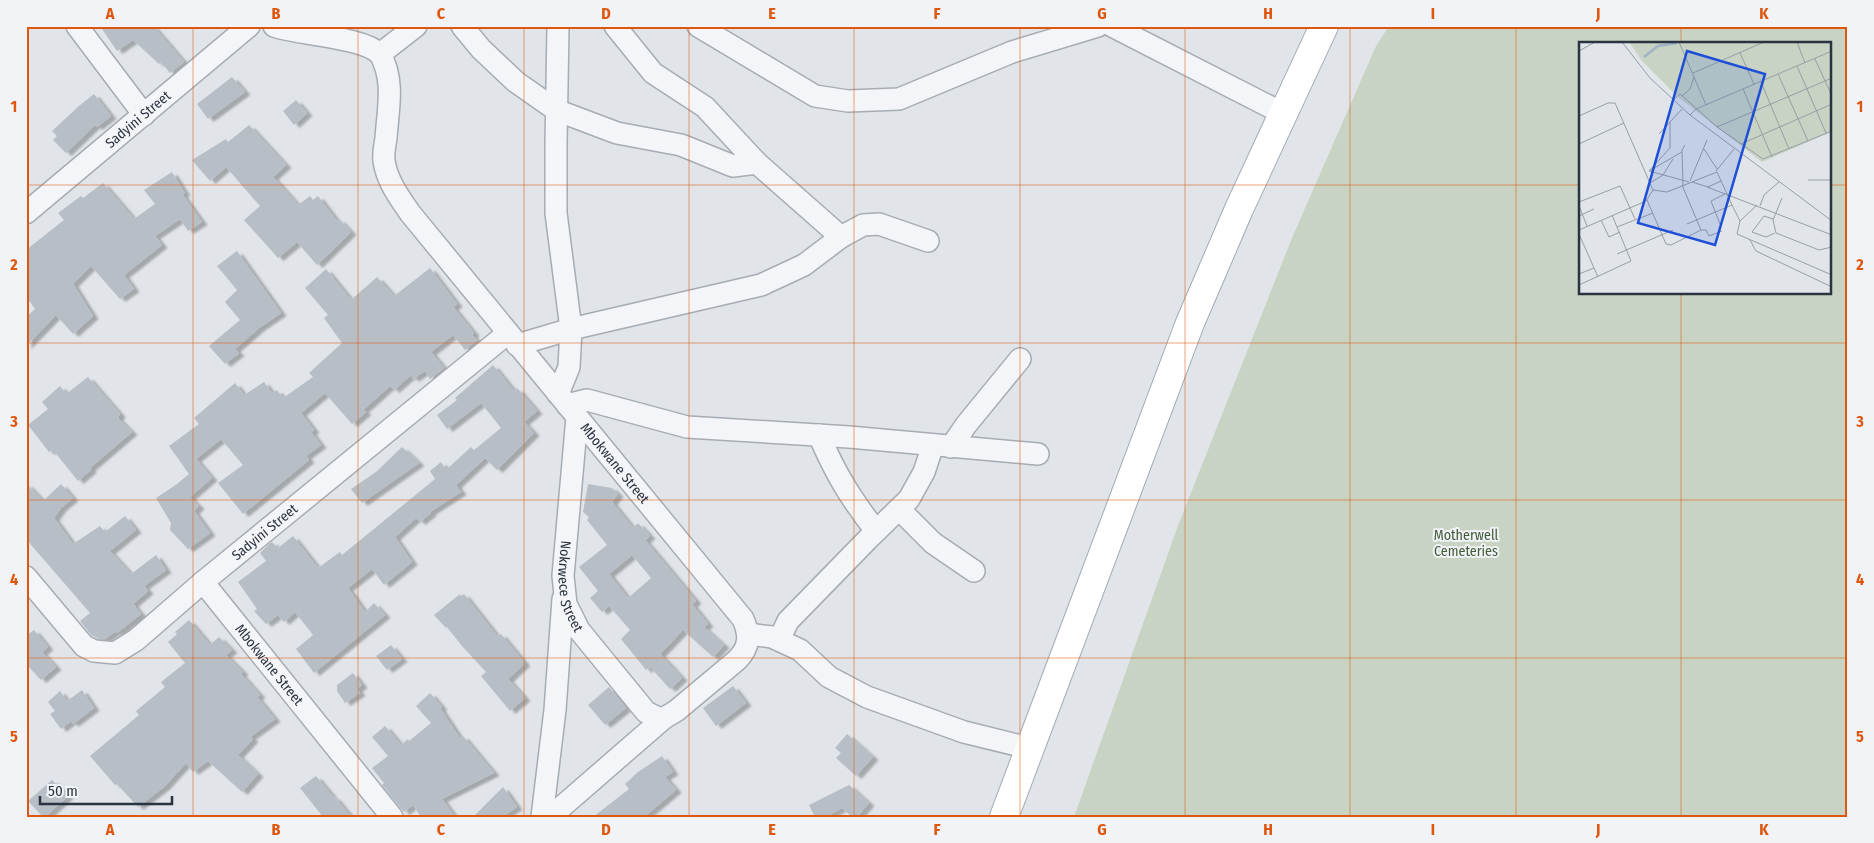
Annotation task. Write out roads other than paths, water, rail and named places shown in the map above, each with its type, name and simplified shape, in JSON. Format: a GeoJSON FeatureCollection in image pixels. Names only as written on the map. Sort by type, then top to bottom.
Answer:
{"type":"FeatureCollection","features":[{"type":"Feature","properties":{"kind":"main road"},"geometry":{"type":"LineString","coordinates":[[1004,817],[1190,323],[1239,209],[1324,26]]}},
{"type":"Feature","properties":{"kind":"street"},"geometry":{"type":"LineString","coordinates":[[77,26],[144,115]]}},
{"type":"Feature","properties":{"kind":"street","name":"Sadyini Street"},"geometry":{"type":"LineString","coordinates":[[26,213],[249,26]]}},
{"type":"Feature","properties":{"kind":"street"},"geometry":{"type":"LineString","coordinates":[[274,26],[310,35],[356,42],[369,46],[380,54],[416,26]]}},
{"type":"Feature","properties":{"kind":"street"},"geometry":{"type":"LineString","coordinates":[[462,26],[481,49],[516,82],[556,110],[617,133],[680,145],[733,166],[757,163]]}},
{"type":"Feature","properties":{"kind":"street","name":"Nokrwece Street"},"geometry":{"type":"LineString","coordinates":[[558,26],[556,213],[571,329],[567,406],[564,594],[569,612],[580,630],[646,712],[658,718],[664,718]]}},
{"type":"Feature","properties":{"kind":"street"},"geometry":{"type":"LineString","coordinates":[[615,26],[653,73],[705,107],[757,163],[841,237]]}},
{"type":"Feature","properties":{"kind":"street"},"geometry":{"type":"LineString","coordinates":[[698,26],[816,96],[848,101],[899,99],[1012,52],[1098,26]]}},
{"type":"Feature","properties":{"kind":"street"},"geometry":{"type":"LineString","coordinates":[[1112,26],[1284,114]]}},
{"type":"Feature","properties":{"kind":"street","name":"Mbokwane Street"},"geometry":{"type":"LineString","coordinates":[[380,54],[386,64],[390,84],[384,159],[391,184],[410,213],[743,619],[748,634]]}},
{"type":"Feature","properties":{"kind":"street"},"geometry":{"type":"LineString","coordinates":[[512,339],[571,329],[761,286],[804,265],[841,237],[863,225],[879,224],[928,241]]}},
{"type":"Feature","properties":{"kind":"street","name":"Sadyini Street"},"geometry":{"type":"LineString","coordinates":[[26,578],[84,646],[106,653],[115,653],[136,640],[203,582],[512,339]]}},
{"type":"Feature","properties":{"kind":"street"},"geometry":{"type":"LineString","coordinates":[[779,640],[788,621],[909,499],[924,472],[942,446],[966,425],[1020,359]]}},
{"type":"Feature","properties":{"kind":"street"},"geometry":{"type":"LineString","coordinates":[[567,406],[587,400],[686,427],[819,435],[1038,454]]}},
{"type":"Feature","properties":{"kind":"street"},"geometry":{"type":"LineString","coordinates":[[819,435],[836,473],[853,502],[876,531]]}},
{"type":"Feature","properties":{"kind":"street"},"geometry":{"type":"LineString","coordinates":[[899,509],[933,543],[974,571]]}},
{"type":"Feature","properties":{"kind":"street","name":"Mbokwane Street"},"geometry":{"type":"LineString","coordinates":[[203,582],[392,817]]}},
{"type":"Feature","properties":{"kind":"street"},"geometry":{"type":"LineString","coordinates":[[542,817],[555,710],[564,594]]}},
{"type":"Feature","properties":{"kind":"street"},"geometry":{"type":"LineString","coordinates":[[550,817],[664,718],[676,711],[737,660],[745,651],[749,640],[748,634],[772,637],[800,650],[829,677],[867,697],[964,732],[1029,748]]}},
{"type":"Feature","properties":{"kind":"park label","name":"Motherwell Cemeteries"},"geometry":{"type":"Point","coordinates":[1466,544]}}]}
